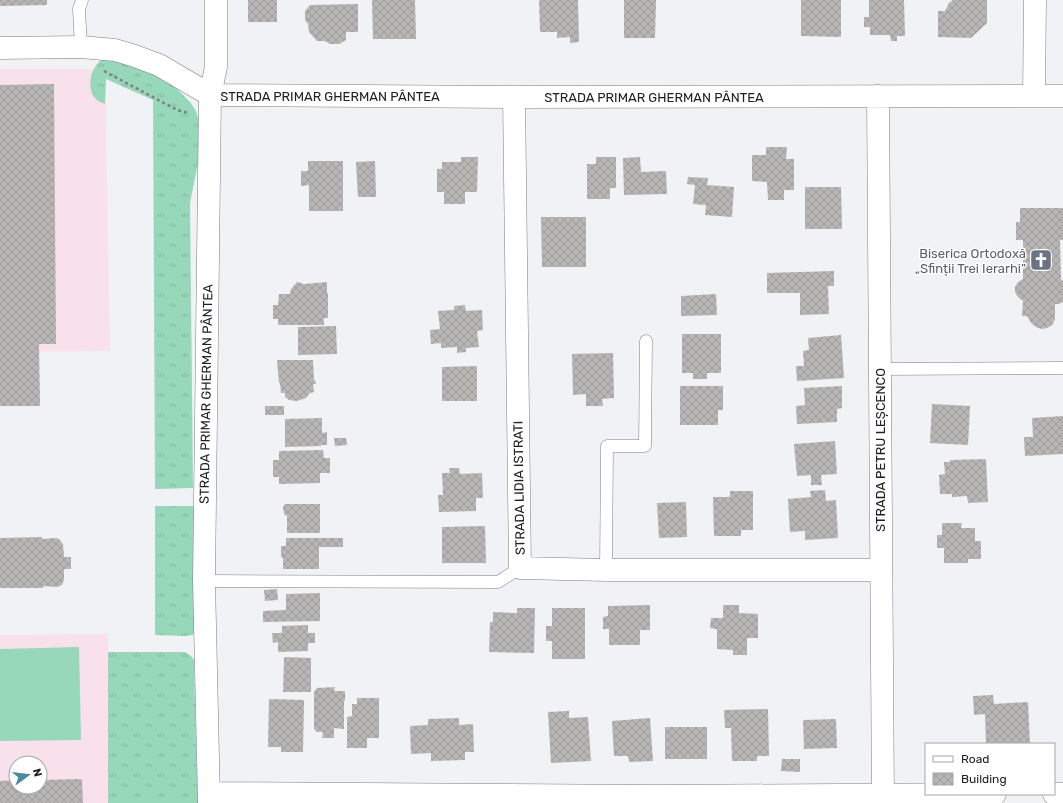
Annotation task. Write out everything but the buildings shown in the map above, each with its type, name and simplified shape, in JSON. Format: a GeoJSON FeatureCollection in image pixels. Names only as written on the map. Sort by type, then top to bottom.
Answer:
{"type":"FeatureCollection","features":[{"type":"Feature","properties":{"kind":"street"},"geometry":{"type":"LineString","coordinates":[[0,48],[81,48],[115,50],[159,65],[210,105],[216,67],[216,0]]}},
{"type":"Feature","properties":{"kind":"street"},"geometry":{"type":"LineString","coordinates":[[1034,95],[1035,0]]}},
{"type":"Feature","properties":{"kind":"street","name":"STRADA PETRU LEȘCENCO"},"geometry":{"type":"LineString","coordinates":[[878,96],[882,799]]}},
{"type":"Feature","properties":{"kind":"street","name":"STRADA PRIMAR GHERMAN PÂNTEA"},"geometry":{"type":"LineString","coordinates":[[209,798],[204,581],[210,105],[514,97],[1063,96]]}},
{"type":"Feature","properties":{"kind":"street","name":"STRADA LIDIA ISTRATI"},"geometry":{"type":"LineString","coordinates":[[514,97],[520,568],[606,570],[880,570]]}},
{"type":"Feature","properties":{"kind":"street"},"geometry":{"type":"LineString","coordinates":[[209,798],[882,799],[972,795]]}},
{"type":"Feature","properties":{"kind":"lane"},"geometry":{"type":"LineString","coordinates":[[81,48],[79,9],[82,0]]}},
{"type":"Feature","properties":{"kind":"lane"},"geometry":{"type":"LineString","coordinates":[[606,570],[607,446],[645,446],[646,341]]}},
{"type":"Feature","properties":{"kind":"lane"},"geometry":{"type":"LineString","coordinates":[[879,370],[1063,368]]}},
{"type":"Feature","properties":{"kind":"lane"},"geometry":{"type":"LineString","coordinates":[[204,581],[498,582],[520,568]]}},
{"type":"Feature","properties":{"kind":"path"},"geometry":{"type":"LineString","coordinates":[[102,70],[177,110],[194,115],[210,105]]}},
{"type":"Feature","properties":{"kind":"shaded area"},"geometry":{"type":"Polygon","coordinates":[[[0,69],[94,69],[105,75],[110,351],[0,352],[0,69]]]}},
{"type":"Feature","properties":{"kind":"shaded area"},"geometry":{"type":"Polygon","coordinates":[[[108,634],[108,803],[0,803],[0,635],[108,634]]]}},
{"type":"Feature","properties":{"kind":"green space"},"geometry":{"type":"Polygon","coordinates":[[[110,57],[153,73],[176,88],[191,103],[196,111],[200,124],[199,158],[190,203],[193,488],[155,489],[153,100],[106,79],[105,104],[97,100],[91,92],[90,86],[93,70],[100,61],[110,57]]]}},
{"type":"Feature","properties":{"kind":"green space"},"geometry":{"type":"Polygon","coordinates":[[[155,506],[195,506],[197,629],[193,635],[155,635],[155,506]]]}},
{"type":"Feature","properties":{"kind":"green space"},"geometry":{"type":"Polygon","coordinates":[[[79,647],[81,740],[0,741],[0,649],[79,647]]]}},
{"type":"Feature","properties":{"kind":"green space"},"geometry":{"type":"Polygon","coordinates":[[[108,652],[185,652],[194,660],[197,778],[202,778],[202,803],[108,803],[108,652]]]}},
{"type":"Feature","properties":{"kind":"place","name":"Biserica Ortodoxă „Sfinții Trei Ierarhi”"},"geometry":{"type":"Point","coordinates":[1041,260]}}]}
